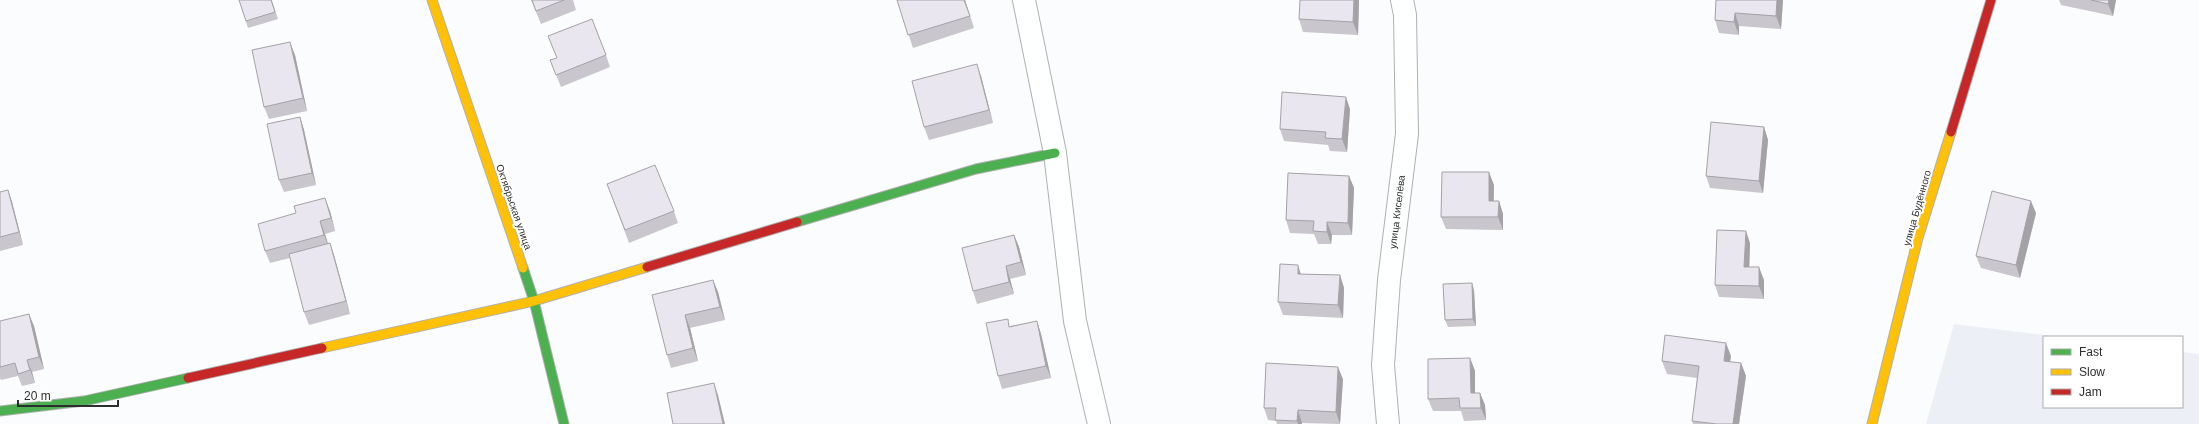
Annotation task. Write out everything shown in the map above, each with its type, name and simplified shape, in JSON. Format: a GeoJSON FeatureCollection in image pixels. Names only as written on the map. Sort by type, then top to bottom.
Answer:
{"type":"FeatureCollection","features":[{"type":"Feature","properties":{"kind":"street","name":"Октябрьская улица"},"geometry":{"type":"LineString","coordinates":[[432,0],[534,301],[564,424]]}},
{"type":"Feature","properties":{"kind":"street"},"geometry":{"type":"LineString","coordinates":[[1024,0],[1055,154],[1075,321],[1099,424]]}},
{"type":"Feature","properties":{"kind":"street","name":"улица Киселёва"},"geometry":{"type":"LineString","coordinates":[[1388,424],[1383,365],[1389,280],[1407,134],[1405,15],[1402,0]]}},
{"type":"Feature","properties":{"kind":"street","name":"улица Будённого"},"geometry":{"type":"LineString","coordinates":[[1872,424],[1918,238],[1990,0]]}},
{"type":"Feature","properties":{"kind":"street"},"geometry":{"type":"LineString","coordinates":[[0,411],[84,401],[534,301],[976,169],[1055,154]]}},
{"type":"Feature","properties":{"kind":"shaded area"},"geometry":{"type":"Polygon","coordinates":[[[1954,324],[2052,336],[2043,336],[2043,408],[2183,408],[2183,352],[2199,354],[2199,424],[1926,424],[1954,324]]]}},
{"type":"Feature","properties":{"kind":"building"},"geometry":{"type":"Polygon","coordinates":[[[239,0],[271,0],[275,12],[246,21],[239,0]]]}},
{"type":"Feature","properties":{"kind":"building"},"geometry":{"type":"Polygon","coordinates":[[[532,0],[564,0],[536,11],[532,0]]]}},
{"type":"Feature","properties":{"kind":"building"},"geometry":{"type":"Polygon","coordinates":[[[897,0],[964,0],[970,16],[908,35],[897,0]]]}},
{"type":"Feature","properties":{"kind":"building"},"geometry":{"type":"Polygon","coordinates":[[[1300,0],[1354,0],[1353,22],[1299,19],[1300,0]]]}},
{"type":"Feature","properties":{"kind":"building"},"geometry":{"type":"Polygon","coordinates":[[[1716,0],[1777,0],[1776,16],[1735,13],[1734,22],[1715,20],[1716,0]]]}},
{"type":"Feature","properties":{"kind":"building"},"geometry":{"type":"Polygon","coordinates":[[[2091,0],[2109,0],[2108,4],[2091,0]]]}},
{"type":"Feature","properties":{"kind":"building"},"geometry":{"type":"Polygon","coordinates":[[[592,19],[606,55],[556,75],[550,60],[557,58],[548,36],[592,19]]]}},
{"type":"Feature","properties":{"kind":"building"},"geometry":{"type":"Polygon","coordinates":[[[290,42],[303,98],[264,107],[252,50],[290,42]]]}},
{"type":"Feature","properties":{"kind":"building"},"geometry":{"type":"Polygon","coordinates":[[[977,64],[989,110],[924,127],[912,81],[977,64]]]}},
{"type":"Feature","properties":{"kind":"building"},"geometry":{"type":"Polygon","coordinates":[[[1282,92],[1346,97],[1342,139],[1325,138],[1326,132],[1280,129],[1282,92]]]}},
{"type":"Feature","properties":{"kind":"building"},"geometry":{"type":"Polygon","coordinates":[[[300,117],[312,173],[279,180],[267,124],[300,117]]]}},
{"type":"Feature","properties":{"kind":"building"},"geometry":{"type":"Polygon","coordinates":[[[1711,122],[1764,127],[1759,181],[1706,176],[1711,122]]]}},
{"type":"Feature","properties":{"kind":"building"},"geometry":{"type":"Polygon","coordinates":[[[655,165],[674,211],[625,230],[607,184],[655,165]]]}},
{"type":"Feature","properties":{"kind":"building"},"geometry":{"type":"Polygon","coordinates":[[[1442,172],[1489,172],[1489,201],[1499,201],[1498,217],[1441,217],[1442,172]]]}},
{"type":"Feature","properties":{"kind":"building"},"geometry":{"type":"Polygon","coordinates":[[[1288,173],[1349,176],[1348,223],[1327,222],[1327,232],[1313,231],[1314,221],[1286,220],[1288,173]]]}},
{"type":"Feature","properties":{"kind":"building"},"geometry":{"type":"Polygon","coordinates":[[[8,190],[19,232],[0,237],[0,192],[8,190]]]}},
{"type":"Feature","properties":{"kind":"building"},"geometry":{"type":"Polygon","coordinates":[[[1992,191],[2031,201],[2016,265],[1976,256],[1992,191]]]}},
{"type":"Feature","properties":{"kind":"building"},"geometry":{"type":"Polygon","coordinates":[[[325,198],[331,218],[320,221],[324,235],[265,251],[258,224],[296,213],[294,206],[325,198]]]}},
{"type":"Feature","properties":{"kind":"building"},"geometry":{"type":"Polygon","coordinates":[[[1717,230],[1746,231],[1744,267],[1759,267],[1759,286],[1715,285],[1717,230]]]}},
{"type":"Feature","properties":{"kind":"building"},"geometry":{"type":"Polygon","coordinates":[[[1014,235],[1021,262],[1006,266],[1009,282],[973,291],[962,248],[1014,235]]]}},
{"type":"Feature","properties":{"kind":"building"},"geometry":{"type":"Polygon","coordinates":[[[330,243],[346,301],[304,312],[289,254],[330,243]]]}},
{"type":"Feature","properties":{"kind":"building"},"geometry":{"type":"Polygon","coordinates":[[[1280,264],[1298,265],[1298,274],[1340,275],[1338,305],[1278,302],[1280,264]]]}},
{"type":"Feature","properties":{"kind":"building"},"geometry":{"type":"Polygon","coordinates":[[[713,280],[720,307],[685,315],[693,348],[667,355],[652,295],[713,280]]]}},
{"type":"Feature","properties":{"kind":"building"},"geometry":{"type":"Polygon","coordinates":[[[1472,283],[1473,319],[1445,320],[1443,284],[1472,283]]]}},
{"type":"Feature","properties":{"kind":"building"},"geometry":{"type":"Polygon","coordinates":[[[29,314],[39,357],[27,360],[30,370],[18,374],[15,363],[0,367],[0,321],[29,314]]]}},
{"type":"Feature","properties":{"kind":"building"},"geometry":{"type":"Polygon","coordinates":[[[1008,319],[1009,327],[1037,321],[1046,366],[998,376],[986,323],[1008,319]]]}},
{"type":"Feature","properties":{"kind":"building"},"geometry":{"type":"Polygon","coordinates":[[[1665,335],[1726,343],[1724,361],[1741,363],[1733,424],[1692,421],[1699,366],[1662,361],[1665,335]]]}},
{"type":"Feature","properties":{"kind":"building"},"geometry":{"type":"Polygon","coordinates":[[[1470,358],[1471,393],[1480,393],[1481,408],[1460,408],[1459,398],[1428,399],[1428,359],[1470,358]]]}},
{"type":"Feature","properties":{"kind":"building"},"geometry":{"type":"Polygon","coordinates":[[[1266,363],[1338,367],[1336,412],[1298,410],[1297,421],[1275,420],[1276,408],[1264,408],[1266,363]]]}},
{"type":"Feature","properties":{"kind":"building"},"geometry":{"type":"Polygon","coordinates":[[[714,383],[723,424],[673,424],[667,393],[714,383]]]}},
{"type":"Feature","properties":{"kind":"traffic: fast"},"geometry":{"type":"LineString","coordinates":[[797,222],[976,169],[1055,153]]}},
{"type":"Feature","properties":{"kind":"traffic: fast"},"geometry":{"type":"LineString","coordinates":[[523,268],[534,301],[564,424]]}},
{"type":"Feature","properties":{"kind":"traffic: fast"},"geometry":{"type":"LineString","coordinates":[[0,411],[84,401],[188,378]]}},
{"type":"Feature","properties":{"kind":"traffic: slow"},"geometry":{"type":"LineString","coordinates":[[432,0],[523,268]]}},
{"type":"Feature","properties":{"kind":"traffic: slow"},"geometry":{"type":"LineString","coordinates":[[1872,424],[1918,238],[1951,132]]}},
{"type":"Feature","properties":{"kind":"traffic: slow"},"geometry":{"type":"LineString","coordinates":[[322,348],[534,301],[647,267]]}},
{"type":"Feature","properties":{"kind":"traffic: jam"},"geometry":{"type":"LineString","coordinates":[[1951,132],[1991,0]]}},
{"type":"Feature","properties":{"kind":"traffic: jam"},"geometry":{"type":"LineString","coordinates":[[647,267],[797,222]]}},
{"type":"Feature","properties":{"kind":"traffic: jam"},"geometry":{"type":"LineString","coordinates":[[188,378],[322,348]]}}]}
